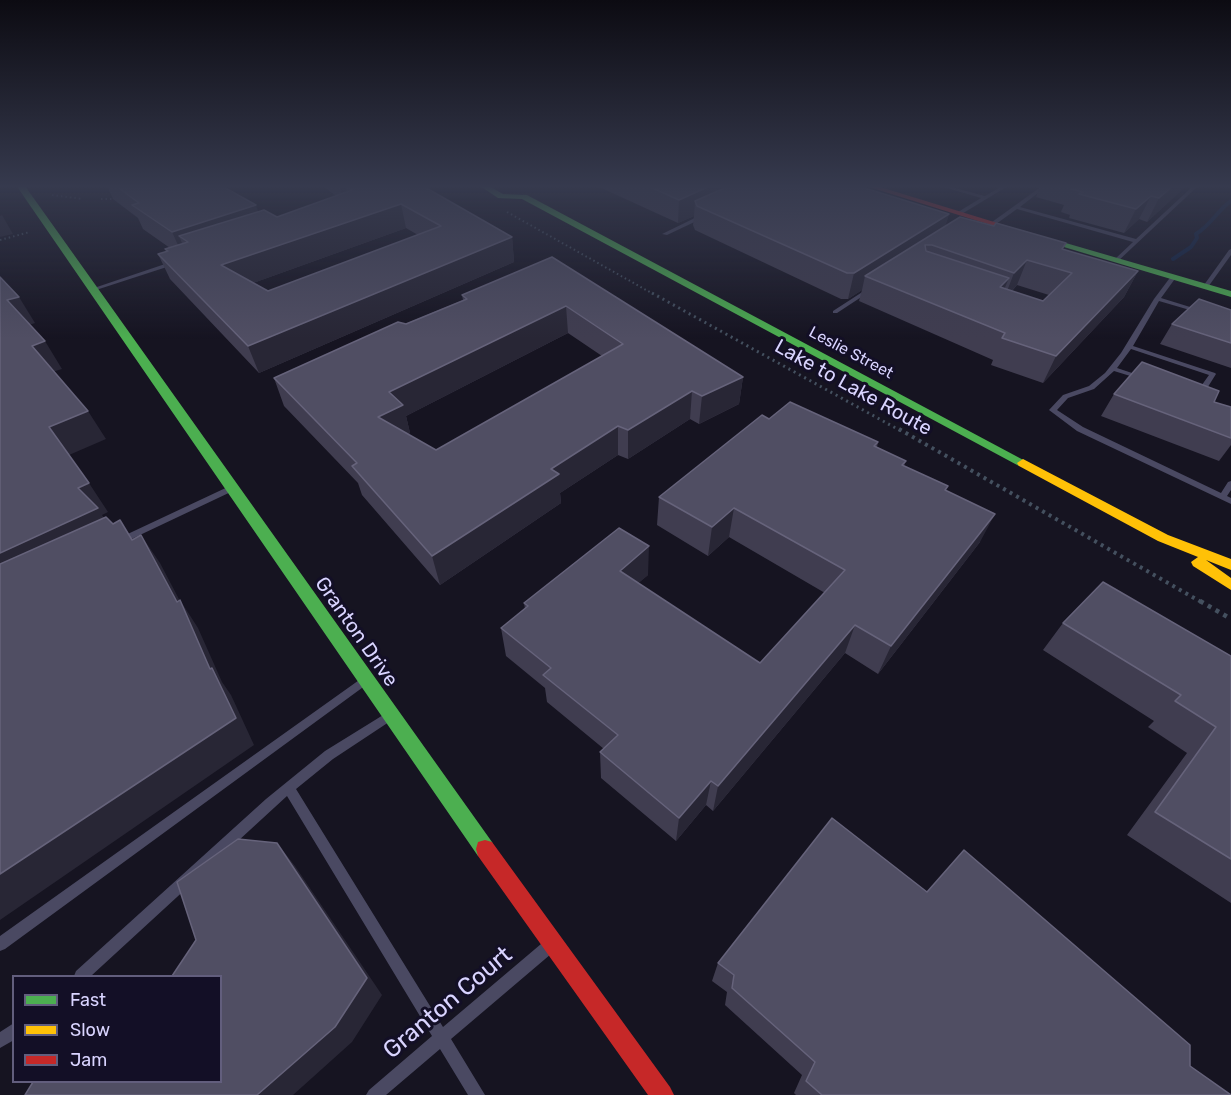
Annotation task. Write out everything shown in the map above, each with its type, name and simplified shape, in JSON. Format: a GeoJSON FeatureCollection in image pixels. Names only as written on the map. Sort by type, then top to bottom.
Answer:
{"type":"FeatureCollection","features":[{"type":"Feature","properties":{"kind":"street","name":"Granton Drive"},"geometry":{"type":"LineString","coordinates":[[56,237],[552,945],[662,1095]]}},
{"type":"Feature","properties":{"kind":"street","name":"Leslie Street"},"geometry":{"type":"LineString","coordinates":[[599,237],[1163,538],[1231,585]]}},
{"type":"Feature","properties":{"kind":"street"},"geometry":{"type":"LineString","coordinates":[[1041,237],[1231,294]]}},
{"type":"Feature","properties":{"kind":"street","name":"Leslie Street"},"geometry":{"type":"LineString","coordinates":[[1163,538],[1231,564]]}},
{"type":"Feature","properties":{"kind":"lane"},"geometry":{"type":"LineString","coordinates":[[1122,237],[1136,241]]}},
{"type":"Feature","properties":{"kind":"lane"},"geometry":{"type":"LineString","coordinates":[[1117,260],[1140,237]]}},
{"type":"Feature","properties":{"kind":"lane"},"geometry":{"type":"LineString","coordinates":[[1206,286],[1231,251]]}},
{"type":"Feature","properties":{"kind":"lane"},"geometry":{"type":"LineString","coordinates":[[94,289],[183,260]]}},
{"type":"Feature","properties":{"kind":"lane"},"geometry":{"type":"LineString","coordinates":[[1174,276],[1113,369],[1087,390],[1071,392],[1063,396],[1053,410],[1080,429],[1227,499],[1231,484]]}},
{"type":"Feature","properties":{"kind":"lane"},"geometry":{"type":"LineString","coordinates":[[835,312],[873,287]]}},
{"type":"Feature","properties":{"kind":"lane"},"geometry":{"type":"LineString","coordinates":[[1157,299],[1210,314]]}},
{"type":"Feature","properties":{"kind":"lane"},"geometry":{"type":"LineString","coordinates":[[1128,346],[1214,374],[1197,397],[1186,393]]}},
{"type":"Feature","properties":{"kind":"lane"},"geometry":{"type":"LineString","coordinates":[[1113,369],[1155,383]]}},
{"type":"Feature","properties":{"kind":"lane"},"geometry":{"type":"LineString","coordinates":[[112,545],[232,488]]}},
{"type":"Feature","properties":{"kind":"lane"},"geometry":{"type":"LineString","coordinates":[[0,944],[366,679]]}},
{"type":"Feature","properties":{"kind":"lane"},"geometry":{"type":"LineString","coordinates":[[82,975],[226,842],[329,755],[391,715]]}},
{"type":"Feature","properties":{"kind":"lane"},"geometry":{"type":"LineString","coordinates":[[290,788],[477,1095]]}},
{"type":"Feature","properties":{"kind":"lane","name":"Granton Court"},"geometry":{"type":"LineString","coordinates":[[374,1095],[552,945]]}},
{"type":"Feature","properties":{"kind":"lane"},"geometry":{"type":"LineString","coordinates":[[0,1041],[12,1032]]}},
{"type":"Feature","properties":{"kind":"path","name":"Lake to Lake Route"},"geometry":{"type":"LineString","coordinates":[[552,237],[837,394],[1231,619]]}},
{"type":"Feature","properties":{"kind":"building"},"geometry":{"type":"Polygon","coordinates":[[[181,237],[303,237],[221,265],[268,291],[411,237],[512,237],[248,346],[158,254],[168,251],[165,249],[188,242],[181,237]]]}},
{"type":"Feature","properties":{"kind":"building"},"geometry":{"type":"Polygon","coordinates":[[[767,237],[912,237],[854,273],[847,273],[767,237]]]}},
{"type":"Feature","properties":{"kind":"building"},"geometry":{"type":"Polygon","coordinates":[[[928,237],[1045,237],[1066,243],[1062,249],[1138,271],[1056,356],[1002,338],[1005,333],[865,276],[928,237]],[[925,245],[926,251],[1009,278],[1000,287],[1043,301],[1072,273],[1027,260],[1014,273],[932,245],[925,245]]]}},
{"type":"Feature","properties":{"kind":"building"},"geometry":{"type":"Polygon","coordinates":[[[552,257],[743,377],[702,396],[692,391],[628,430],[618,426],[551,469],[559,474],[432,556],[352,466],[357,463],[274,378],[398,322],[406,324],[467,299],[462,295],[552,257]],[[566,306],[389,392],[403,405],[378,417],[436,450],[623,344],[566,306]]]}},
{"type":"Feature","properties":{"kind":"building"},"geometry":{"type":"Polygon","coordinates":[[[0,277],[19,297],[7,300],[45,341],[32,346],[88,411],[49,427],[89,483],[78,488],[98,508],[0,553],[0,277]]]}},
{"type":"Feature","properties":{"kind":"building"},"geometry":{"type":"Polygon","coordinates":[[[1199,299],[1231,310],[1231,343],[1172,324],[1199,299]]]}},
{"type":"Feature","properties":{"kind":"building"},"geometry":{"type":"Polygon","coordinates":[[[1142,362],[1219,391],[1214,402],[1231,407],[1231,438],[1114,394],[1142,362]]]}},
{"type":"Feature","properties":{"kind":"building"},"geometry":{"type":"Polygon","coordinates":[[[790,402],[878,442],[874,446],[906,461],[902,465],[948,486],[945,490],[995,514],[891,646],[855,625],[718,786],[711,781],[679,818],[600,752],[618,735],[543,675],[551,668],[501,628],[528,606],[524,603],[619,528],[649,546],[620,571],[760,663],[845,570],[734,508],[712,527],[659,497],[762,415],[769,419],[790,402]]]}},
{"type":"Feature","properties":{"kind":"building"},"geometry":{"type":"Polygon","coordinates":[[[106,517],[113,524],[120,520],[132,540],[141,535],[177,602],[180,600],[210,669],[212,668],[236,718],[0,874],[0,564],[106,517]]]}},
{"type":"Feature","properties":{"kind":"building"},"geometry":{"type":"Polygon","coordinates":[[[1103,582],[1231,656],[1231,859],[1155,812],[1216,727],[1175,701],[1181,695],[1063,623],[1103,582]]]}},
{"type":"Feature","properties":{"kind":"building"},"geometry":{"type":"Polygon","coordinates":[[[832,818],[927,892],[964,850],[1190,1045],[1190,1066],[1231,1095],[822,1095],[806,1081],[815,1062],[732,988],[734,975],[718,963],[832,818]]]}},
{"type":"Feature","properties":{"kind":"building"},"geometry":{"type":"Polygon","coordinates":[[[238,839],[277,843],[367,978],[335,1027],[257,1095],[25,1095],[32,1083],[222,1083],[222,975],[173,975],[196,940],[177,882],[238,839]]]}},
{"type":"Feature","properties":{"kind":"waterway"},"geometry":{"type":"LineString","coordinates":[[1173,259],[1191,247],[1197,237]]}},
{"type":"Feature","properties":{"kind":"traffic: fast"},"geometry":{"type":"LineString","coordinates":[[56,237],[485,849]]}},
{"type":"Feature","properties":{"kind":"traffic: fast"},"geometry":{"type":"LineString","coordinates":[[599,237],[1023,463]]}},
{"type":"Feature","properties":{"kind":"traffic: fast"},"geometry":{"type":"LineString","coordinates":[[1041,237],[1231,294]]}},
{"type":"Feature","properties":{"kind":"traffic: slow"},"geometry":{"type":"LineString","coordinates":[[1023,463],[1163,538],[1231,565]]}},
{"type":"Feature","properties":{"kind":"traffic: slow"},"geometry":{"type":"LineString","coordinates":[[1198,562],[1231,585]]}},
{"type":"Feature","properties":{"kind":"traffic: jam"},"geometry":{"type":"LineString","coordinates":[[485,849],[662,1095]]}}]}
